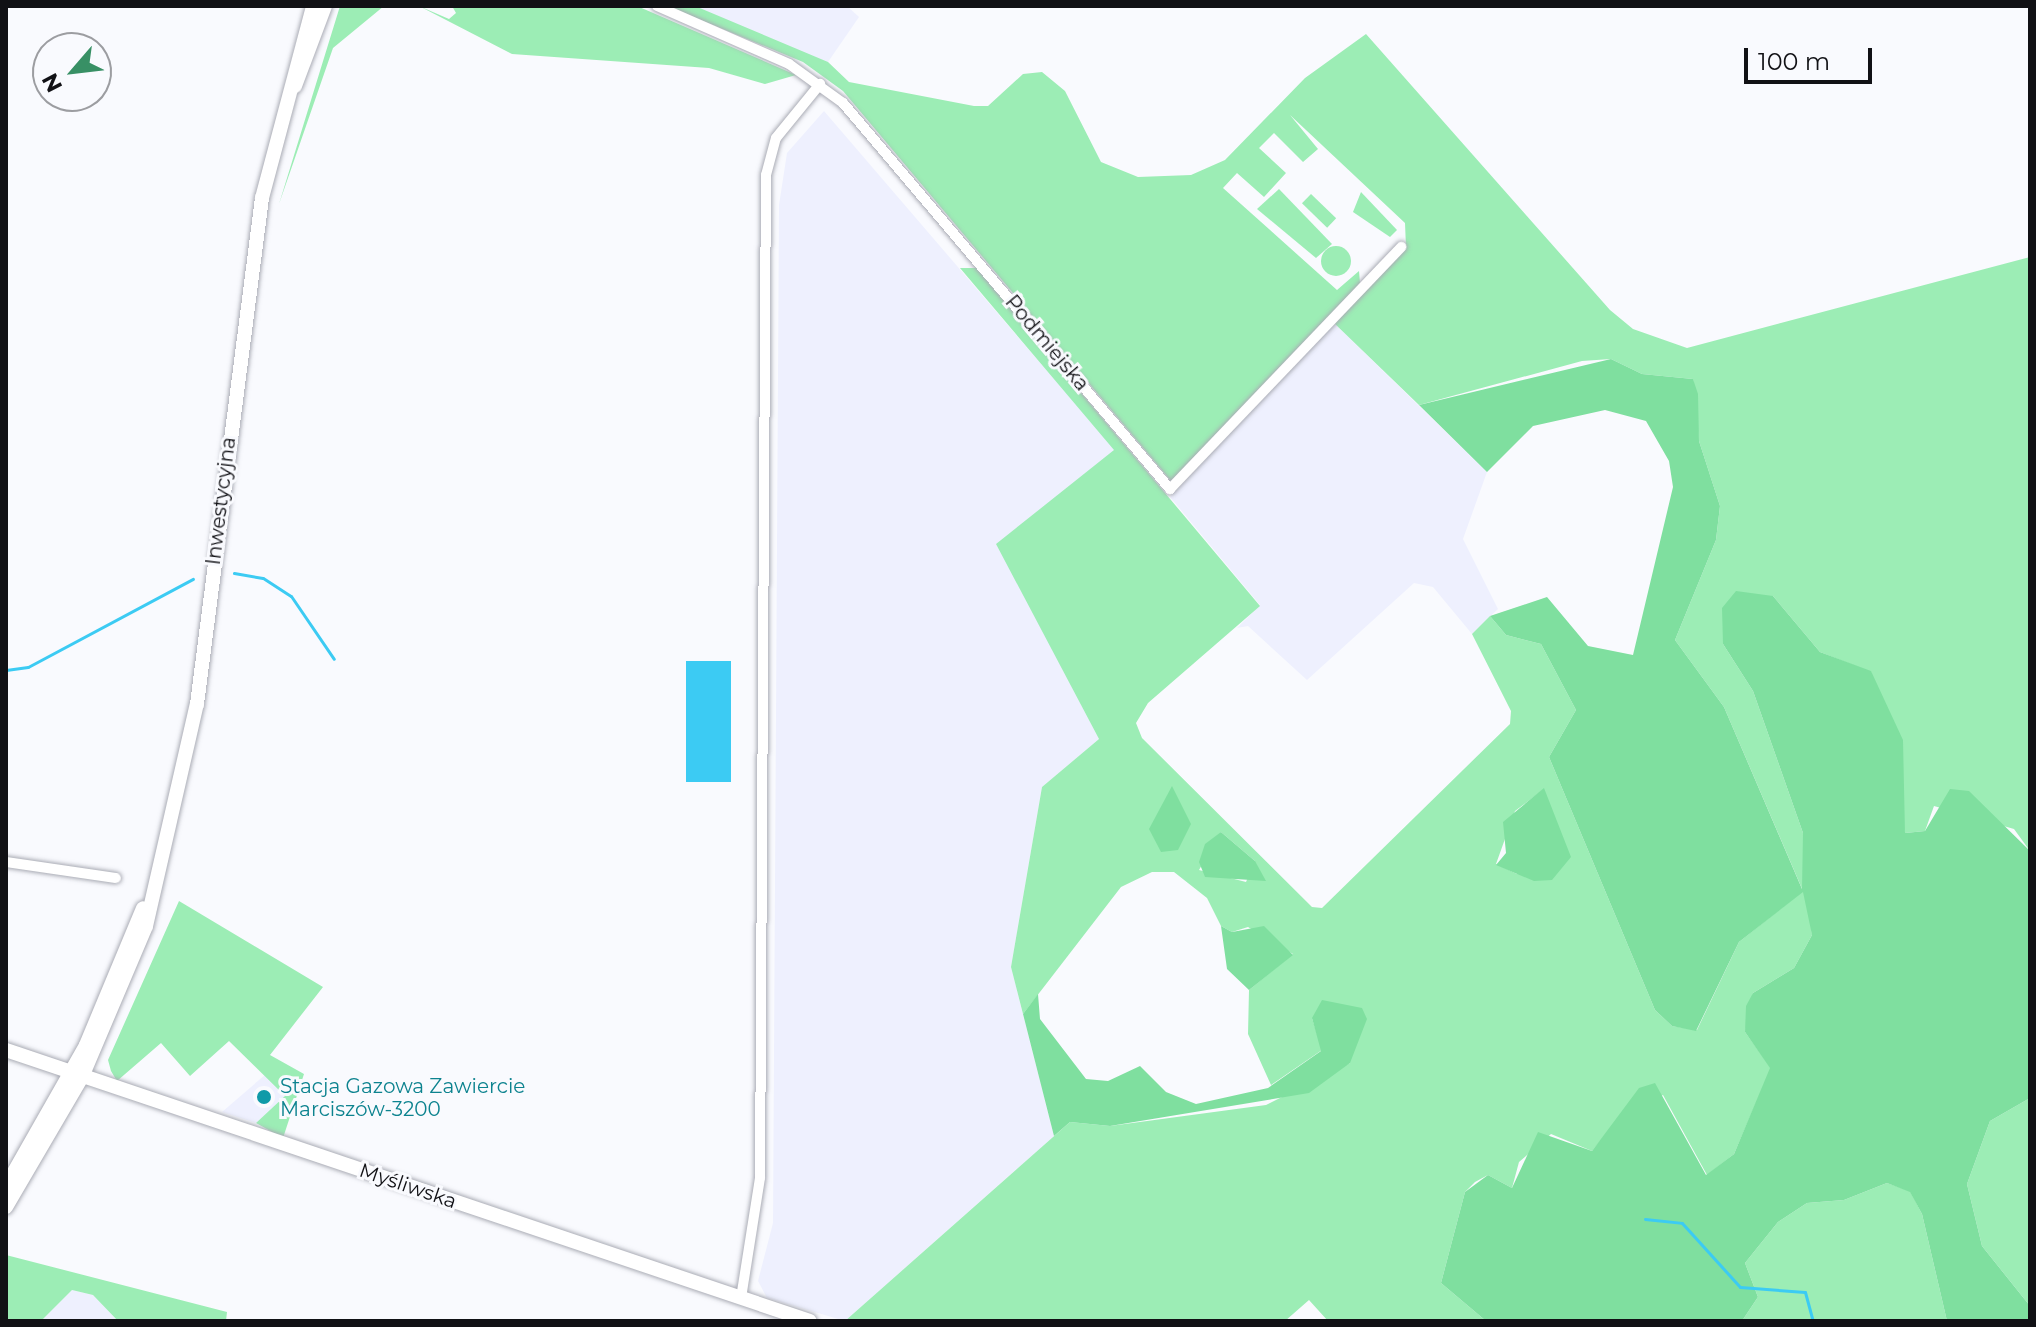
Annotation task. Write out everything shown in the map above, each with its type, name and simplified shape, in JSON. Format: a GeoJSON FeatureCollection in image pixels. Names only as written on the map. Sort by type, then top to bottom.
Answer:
{"type":"FeatureCollection","features":[{"type":"Feature","properties":{"kind":"main road","name":"Inwestycyjna"},"geometry":{"type":"LineString","coordinates":[[6,1207],[77,1075],[141,939],[197,704],[248,280],[279,127],[313,6]]}},
{"type":"Feature","properties":{"kind":"main road","name":"Inwestycyjna"},"geometry":{"type":"LineString","coordinates":[[279,127],[325,6]]}},
{"type":"Feature","properties":{"kind":"main road","name":"Myśliwska"},"geometry":{"type":"LineString","coordinates":[[6,1050],[810,1321]]}},
{"type":"Feature","properties":{"kind":"main road","name":"Inwestycyjna"},"geometry":{"type":"LineString","coordinates":[[6,1186],[77,1075]]}},
{"type":"Feature","properties":{"kind":"street","name":"Podmiejska"},"geometry":{"type":"LineString","coordinates":[[657,6],[820,84],[874,137],[1170,489],[1401,247]]}},
{"type":"Feature","properties":{"kind":"street"},"geometry":{"type":"LineString","coordinates":[[741,1298],[760,1178],[766,175],[776,138],[820,84]]}},
{"type":"Feature","properties":{"kind":"street"},"geometry":{"type":"LineString","coordinates":[[6,862],[116,878]]}},
{"type":"Feature","properties":{"kind":"shaded area"},"geometry":{"type":"Polygon","coordinates":[[[695,6],[847,6],[859,17],[828,62],[817,63],[695,6]]]}},
{"type":"Feature","properties":{"kind":"shaded area"},"geometry":{"type":"Polygon","coordinates":[[[824,111],[1115,450],[997,544],[1099,739],[1042,787],[1011,967],[1054,1136],[845,1321],[767,1298],[758,1281],[773,1223],[779,205],[787,153],[824,111]]]}},
{"type":"Feature","properties":{"kind":"shaded area"},"geometry":{"type":"Polygon","coordinates":[[[1334,323],[1487,472],[1463,539],[1498,609],[1472,634],[1433,587],[1414,583],[1307,680],[1248,626],[1237,628],[1260,605],[1170,497],[1334,323]]]}},
{"type":"Feature","properties":{"kind":"shaded area"},"geometry":{"type":"Polygon","coordinates":[[[266,1074],[286,1096],[256,1123],[222,1112],[266,1074]]]}},
{"type":"Feature","properties":{"kind":"shaded area"},"geometry":{"type":"Polygon","coordinates":[[[72,1290],[93,1295],[118,1321],[41,1321],[72,1290]]]}},
{"type":"Feature","properties":{"kind":"green space"},"geometry":{"type":"Polygon","coordinates":[[[340,6],[384,6],[333,48],[279,204],[340,6]]]}},
{"type":"Feature","properties":{"kind":"green space"},"geometry":{"type":"Polygon","coordinates":[[[419,6],[449,19],[456,13],[452,6],[637,6],[796,75],[765,84],[709,68],[512,54],[419,6]]]}},
{"type":"Feature","properties":{"kind":"green space"},"geometry":{"type":"Polygon","coordinates":[[[667,6],[695,6],[828,62],[849,82],[974,106],[988,106],[1023,74],[1042,72],[1065,91],[1101,162],[1138,177],[1191,175],[1225,160],[1305,78],[1366,34],[1610,310],[1633,329],[1687,348],[2030,257],[2030,851],[2014,829],[1934,806],[1925,831],[1905,833],[1871,672],[1820,652],[1773,596],[1723,644],[1753,691],[1803,833],[1812,935],[1794,968],[1753,993],[1745,1032],[1771,1068],[1734,1154],[1707,1175],[1663,1095],[1614,1124],[1592,1151],[1551,1134],[1519,1162],[1512,1188],[1488,1175],[1475,1182],[1465,1192],[1441,1283],[1486,1321],[1328,1321],[1309,1300],[1285,1321],[845,1321],[1070,1122],[1110,1126],[1266,1105],[1350,1063],[1312,1018],[1322,1050],[1271,1085],[1248,1034],[1249,990],[1293,954],[1248,927],[1232,932],[1221,926],[1207,898],[1174,872],[1152,872],[1121,887],[1023,1014],[1011,967],[1042,787],[1099,739],[996,544],[1114,450],[960,268],[976,268],[1260,606],[1148,703],[1136,723],[1142,738],[1312,907],[1322,908],[1510,724],[1511,711],[1472,634],[1490,616],[1506,635],[1541,644],[1576,710],[1549,757],[1655,1010],[1672,1026],[1697,1030],[1739,942],[1803,891],[1724,707],[1675,640],[1716,540],[1720,506],[1699,441],[1693,379],[1642,374],[1611,359],[1582,361],[1419,405],[1334,323],[1406,248],[1405,223],[1290,115],[1318,149],[1303,162],[1274,133],[1259,148],[1286,173],[1264,197],[1237,173],[1223,188],[1337,290],[1359,271],[1360,283],[1171,481],[843,91],[803,62],[667,6]],[[1544,789],[1515,811],[1496,864],[1517,874],[1544,789]],[[1221,832],[1199,870],[1246,882],[1255,861],[1221,832]]]}},
{"type":"Feature","properties":{"kind":"green space"},"geometry":{"type":"Polygon","coordinates":[[[1279,189],[1332,244],[1316,258],[1257,209],[1279,189]]]}},
{"type":"Feature","properties":{"kind":"green space"},"geometry":{"type":"Polygon","coordinates":[[[1361,192],[1397,230],[1390,237],[1353,212],[1361,192]]]}},
{"type":"Feature","properties":{"kind":"green space"},"geometry":{"type":"Polygon","coordinates":[[[1311,194],[1336,218],[1327,228],[1302,203],[1311,194]]]}},
{"type":"Feature","properties":{"kind":"green space"},"geometry":{"type":"Polygon","coordinates":[[[1336,246],[1346,251],[1351,261],[1346,271],[1336,276],[1326,271],[1321,261],[1326,251],[1336,246]]]}},
{"type":"Feature","properties":{"kind":"green space"},"geometry":{"type":"Polygon","coordinates":[[[1611,359],[1642,374],[1693,379],[1698,394],[1699,441],[1720,506],[1716,540],[1675,640],[1724,707],[1802,889],[1803,833],[1753,691],[1723,644],[1722,608],[1736,591],[1773,596],[1820,652],[1871,671],[1903,740],[1905,833],[1925,831],[1950,789],[1969,791],[2030,851],[2030,1098],[1990,1121],[1967,1184],[1982,1246],[2030,1306],[2030,1321],[1947,1321],[1922,1214],[1910,1192],[1887,1183],[1844,1200],[1807,1203],[1778,1222],[1745,1263],[1758,1297],[1742,1321],[1486,1321],[1441,1283],[1465,1192],[1488,1175],[1512,1188],[1538,1132],[1592,1151],[1639,1088],[1655,1083],[1706,1175],[1734,1154],[1770,1068],[1745,1032],[1746,1006],[1753,993],[1794,968],[1812,935],[1803,892],[1739,942],[1696,1031],[1672,1026],[1655,1010],[1549,757],[1576,710],[1541,644],[1506,635],[1490,616],[1547,597],[1588,646],[1633,655],[1673,487],[1669,461],[1646,421],[1605,410],[1533,426],[1487,472],[1419,405],[1611,359]]]}},
{"type":"Feature","properties":{"kind":"green space"},"geometry":{"type":"Polygon","coordinates":[[[1172,786],[1191,824],[1178,850],[1161,852],[1149,829],[1172,786]]]}},
{"type":"Feature","properties":{"kind":"green space"},"geometry":{"type":"Polygon","coordinates":[[[1544,788],[1571,857],[1552,880],[1534,881],[1496,865],[1506,853],[1503,822],[1544,788]]]}},
{"type":"Feature","properties":{"kind":"green space"},"geometry":{"type":"Polygon","coordinates":[[[1221,832],[1255,861],[1266,881],[1205,877],[1199,862],[1205,844],[1221,832]]]}},
{"type":"Feature","properties":{"kind":"green space"},"geometry":{"type":"Polygon","coordinates":[[[179,901],[323,987],[270,1055],[304,1074],[283,1138],[256,1123],[285,1096],[229,1041],[190,1076],[161,1043],[117,1081],[111,1071],[108,1060],[179,901]]]}},
{"type":"Feature","properties":{"kind":"green space"},"geometry":{"type":"Polygon","coordinates":[[[1221,926],[1232,932],[1264,926],[1293,955],[1249,990],[1227,969],[1221,926]]]}},
{"type":"Feature","properties":{"kind":"green space"},"geometry":{"type":"Polygon","coordinates":[[[1038,994],[1040,1019],[1086,1079],[1108,1081],[1140,1066],[1166,1092],[1196,1104],[1268,1088],[1321,1051],[1312,1018],[1322,1000],[1362,1008],[1367,1019],[1350,1063],[1309,1093],[1110,1126],[1070,1122],[1054,1136],[1023,1014],[1038,994]]]}},
{"type":"Feature","properties":{"kind":"green space"},"geometry":{"type":"Polygon","coordinates":[[[2030,1098],[2030,1306],[1982,1246],[1967,1184],[1990,1121],[2030,1098]]]}},
{"type":"Feature","properties":{"kind":"green space"},"geometry":{"type":"Polygon","coordinates":[[[1887,1183],[1910,1191],[1922,1214],[1947,1321],[1742,1321],[1758,1297],[1745,1263],[1778,1222],[1807,1203],[1844,1200],[1887,1183]]]}},
{"type":"Feature","properties":{"kind":"green space"},"geometry":{"type":"Polygon","coordinates":[[[6,1255],[227,1312],[226,1321],[118,1321],[93,1295],[72,1290],[41,1321],[6,1321],[6,1255]]]}},
{"type":"Feature","properties":{"kind":"water"},"geometry":{"type":"Polygon","coordinates":[[[686,661],[731,661],[731,782],[686,782],[686,661]]]}},
{"type":"Feature","properties":{"kind":"waterway"},"geometry":{"type":"LineString","coordinates":[[234,573],[263,578],[291,596],[334,659]]}},
{"type":"Feature","properties":{"kind":"waterway"},"geometry":{"type":"LineString","coordinates":[[6,670],[28,667],[193,579]]}},
{"type":"Feature","properties":{"kind":"waterway"},"geometry":{"type":"LineString","coordinates":[[1645,1219],[1682,1223],[1740,1287],[1805,1292],[1813,1321]]}},
{"type":"Feature","properties":{"kind":"place","name":"Stacja Gazowa Zawiercie Marciszów-3200"},"geometry":{"type":"Point","coordinates":[264,1097]}}]}
